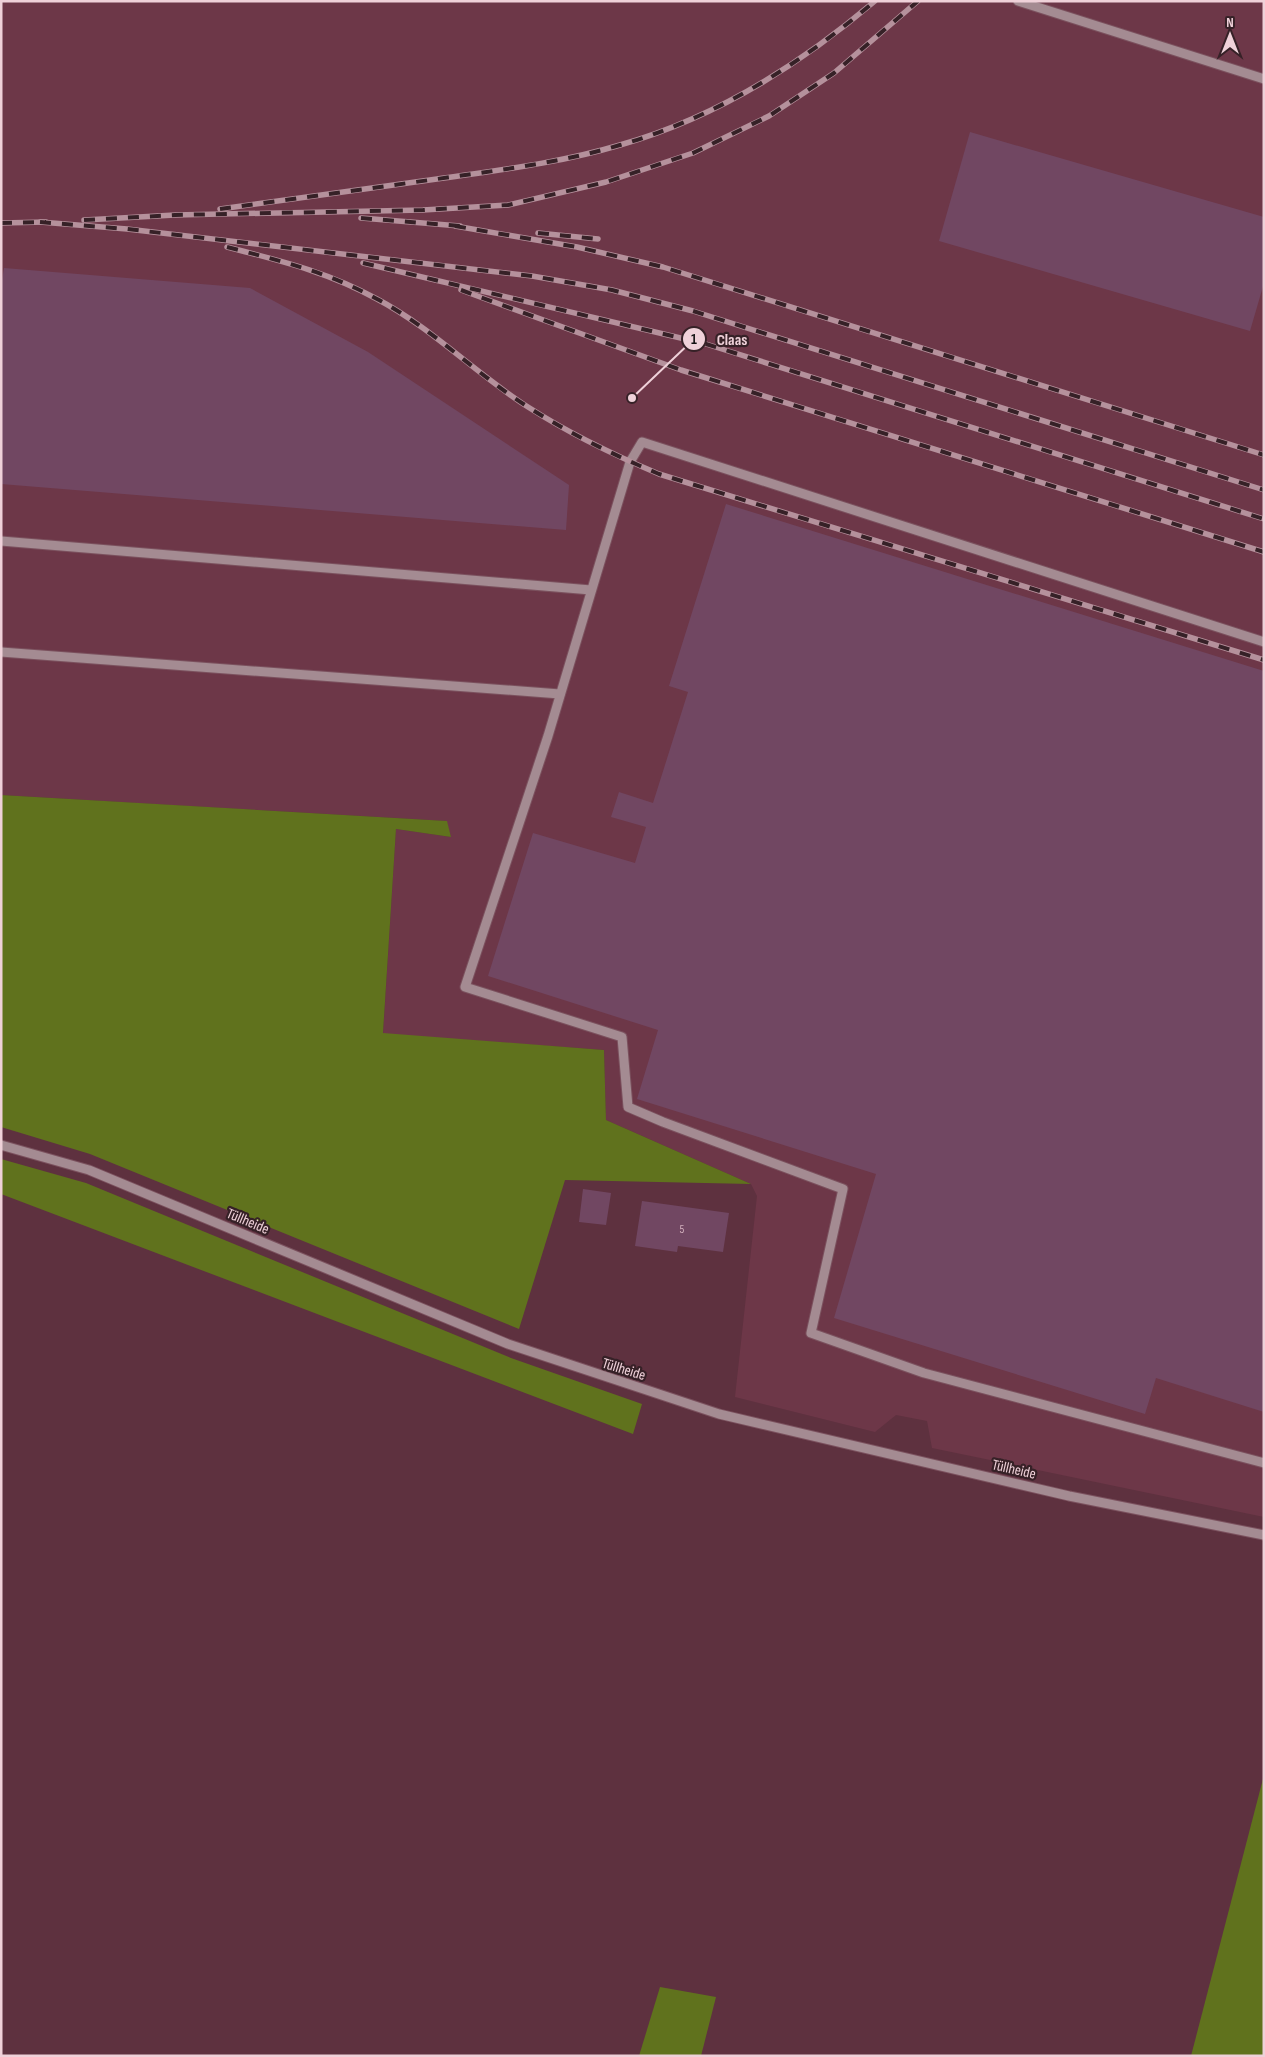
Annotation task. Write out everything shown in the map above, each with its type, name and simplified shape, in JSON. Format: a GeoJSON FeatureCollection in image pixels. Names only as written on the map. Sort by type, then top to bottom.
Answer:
{"type":"FeatureCollection","features":[{"type":"Feature","properties":{"kind":"street"},"geometry":{"type":"LineString","coordinates":[[1018,1],[1264,80]]}},
{"type":"Feature","properties":{"kind":"street"},"geometry":{"type":"LineString","coordinates":[[1264,642],[642,442],[630,462],[560,694],[465,987],[622,1037],[628,1107],[663,1122],[843,1189],[811,1333],[924,1374],[1264,1463]]}},
{"type":"Feature","properties":{"kind":"street"},"geometry":{"type":"LineString","coordinates":[[1,541],[591,590]]}},
{"type":"Feature","properties":{"kind":"street"},"geometry":{"type":"LineString","coordinates":[[1,652],[560,694]]}},
{"type":"Feature","properties":{"kind":"street","name":"Tüllheide"},"geometry":{"type":"LineString","coordinates":[[1,1145],[89,1170],[508,1344],[719,1414],[1050,1492],[1264,1535]]}},
{"type":"Feature","properties":{"kind":"shaded area"},"geometry":{"type":"Polygon","coordinates":[[[1,1],[1264,1],[1264,1517],[932,1448],[927,1421],[896,1415],[875,1432],[735,1397],[757,1196],[751,1184],[606,1120],[604,1050],[383,1034],[396,829],[451,837],[446,821],[1,795],[1,1]]]}},
{"type":"Feature","properties":{"kind":"green space"},"geometry":{"type":"Polygon","coordinates":[[[1,795],[447,821],[451,837],[396,829],[383,1033],[604,1050],[606,1120],[751,1184],[565,1180],[519,1329],[90,1154],[1,1127],[1,795]]]}},
{"type":"Feature","properties":{"kind":"green space"},"geometry":{"type":"Polygon","coordinates":[[[1,1159],[86,1183],[511,1358],[642,1404],[633,1434],[1,1194],[1,1159]]]}},
{"type":"Feature","properties":{"kind":"green space"},"geometry":{"type":"Polygon","coordinates":[[[1264,1775],[1264,2056],[1191,2056],[1264,1775]]]}},
{"type":"Feature","properties":{"kind":"green space"},"geometry":{"type":"Polygon","coordinates":[[[660,1987],[716,1997],[701,2056],[639,2056],[660,1987]]]}},
{"type":"Feature","properties":{"kind":"building"},"geometry":{"type":"Polygon","coordinates":[[[970,132],[1264,217],[1264,283],[1250,331],[939,241],[970,132]]]}},
{"type":"Feature","properties":{"kind":"building"},"geometry":{"type":"Polygon","coordinates":[[[4,268],[250,288],[368,352],[569,485],[566,530],[1,484],[1,286],[4,268]]]}},
{"type":"Feature","properties":{"kind":"building"},"geometry":{"type":"Polygon","coordinates":[[[726,504],[1264,671],[1264,1412],[1156,1378],[1145,1414],[834,1318],[876,1174],[637,1099],[658,1030],[488,976],[533,833],[635,863],[646,827],[611,817],[619,792],[653,803],[688,692],[669,686],[726,504]]]}},
{"type":"Feature","properties":{"kind":"building"},"geometry":{"type":"Polygon","coordinates":[[[583,1189],[611,1193],[606,1225],[579,1222],[583,1189]]]}},
{"type":"Feature","properties":{"kind":"building"},"geometry":{"type":"Polygon","coordinates":[[[642,1201],[729,1213],[723,1252],[678,1246],[677,1252],[635,1246],[642,1201]]]}},
{"type":"Feature","properties":{"kind":"railway"},"geometry":{"type":"LineString","coordinates":[[220,209],[529,165],[575,157],[655,134],[723,104],[787,67],[847,24],[875,1]]}},
{"type":"Feature","properties":{"kind":"railway"},"geometry":{"type":"LineString","coordinates":[[84,220],[175,215],[423,210],[508,205],[606,182],[693,153],[769,116],[834,73],[918,1]]}},
{"type":"Feature","properties":{"kind":"railway"},"geometry":{"type":"LineString","coordinates":[[361,218],[460,226]]}},
{"type":"Feature","properties":{"kind":"railway"},"geometry":{"type":"LineString","coordinates":[[40,222],[127,229],[532,276],[612,290],[693,311],[1264,490]]}},
{"type":"Feature","properties":{"kind":"railway"},"geometry":{"type":"LineString","coordinates":[[1,223],[46,222]]}},
{"type":"Feature","properties":{"kind":"railway"},"geometry":{"type":"LineString","coordinates":[[455,226],[577,247],[663,267],[1264,455]]}},
{"type":"Feature","properties":{"kind":"railway"},"geometry":{"type":"LineString","coordinates":[[538,233],[598,239]]}},
{"type":"Feature","properties":{"kind":"railway"},"geometry":{"type":"LineString","coordinates":[[227,247],[322,274],[377,299],[416,323],[509,394],[544,417],[592,443],[659,474],[1264,660]]}},
{"type":"Feature","properties":{"kind":"railway"},"geometry":{"type":"LineString","coordinates":[[363,263],[706,344],[1264,519]]}},
{"type":"Feature","properties":{"kind":"railway"},"geometry":{"type":"LineString","coordinates":[[461,290],[681,370],[1264,552]]}},
{"type":"Feature","properties":{"kind":"place","name":"Claas"},"geometry":{"type":"Point","coordinates":[632,398]}}]}
